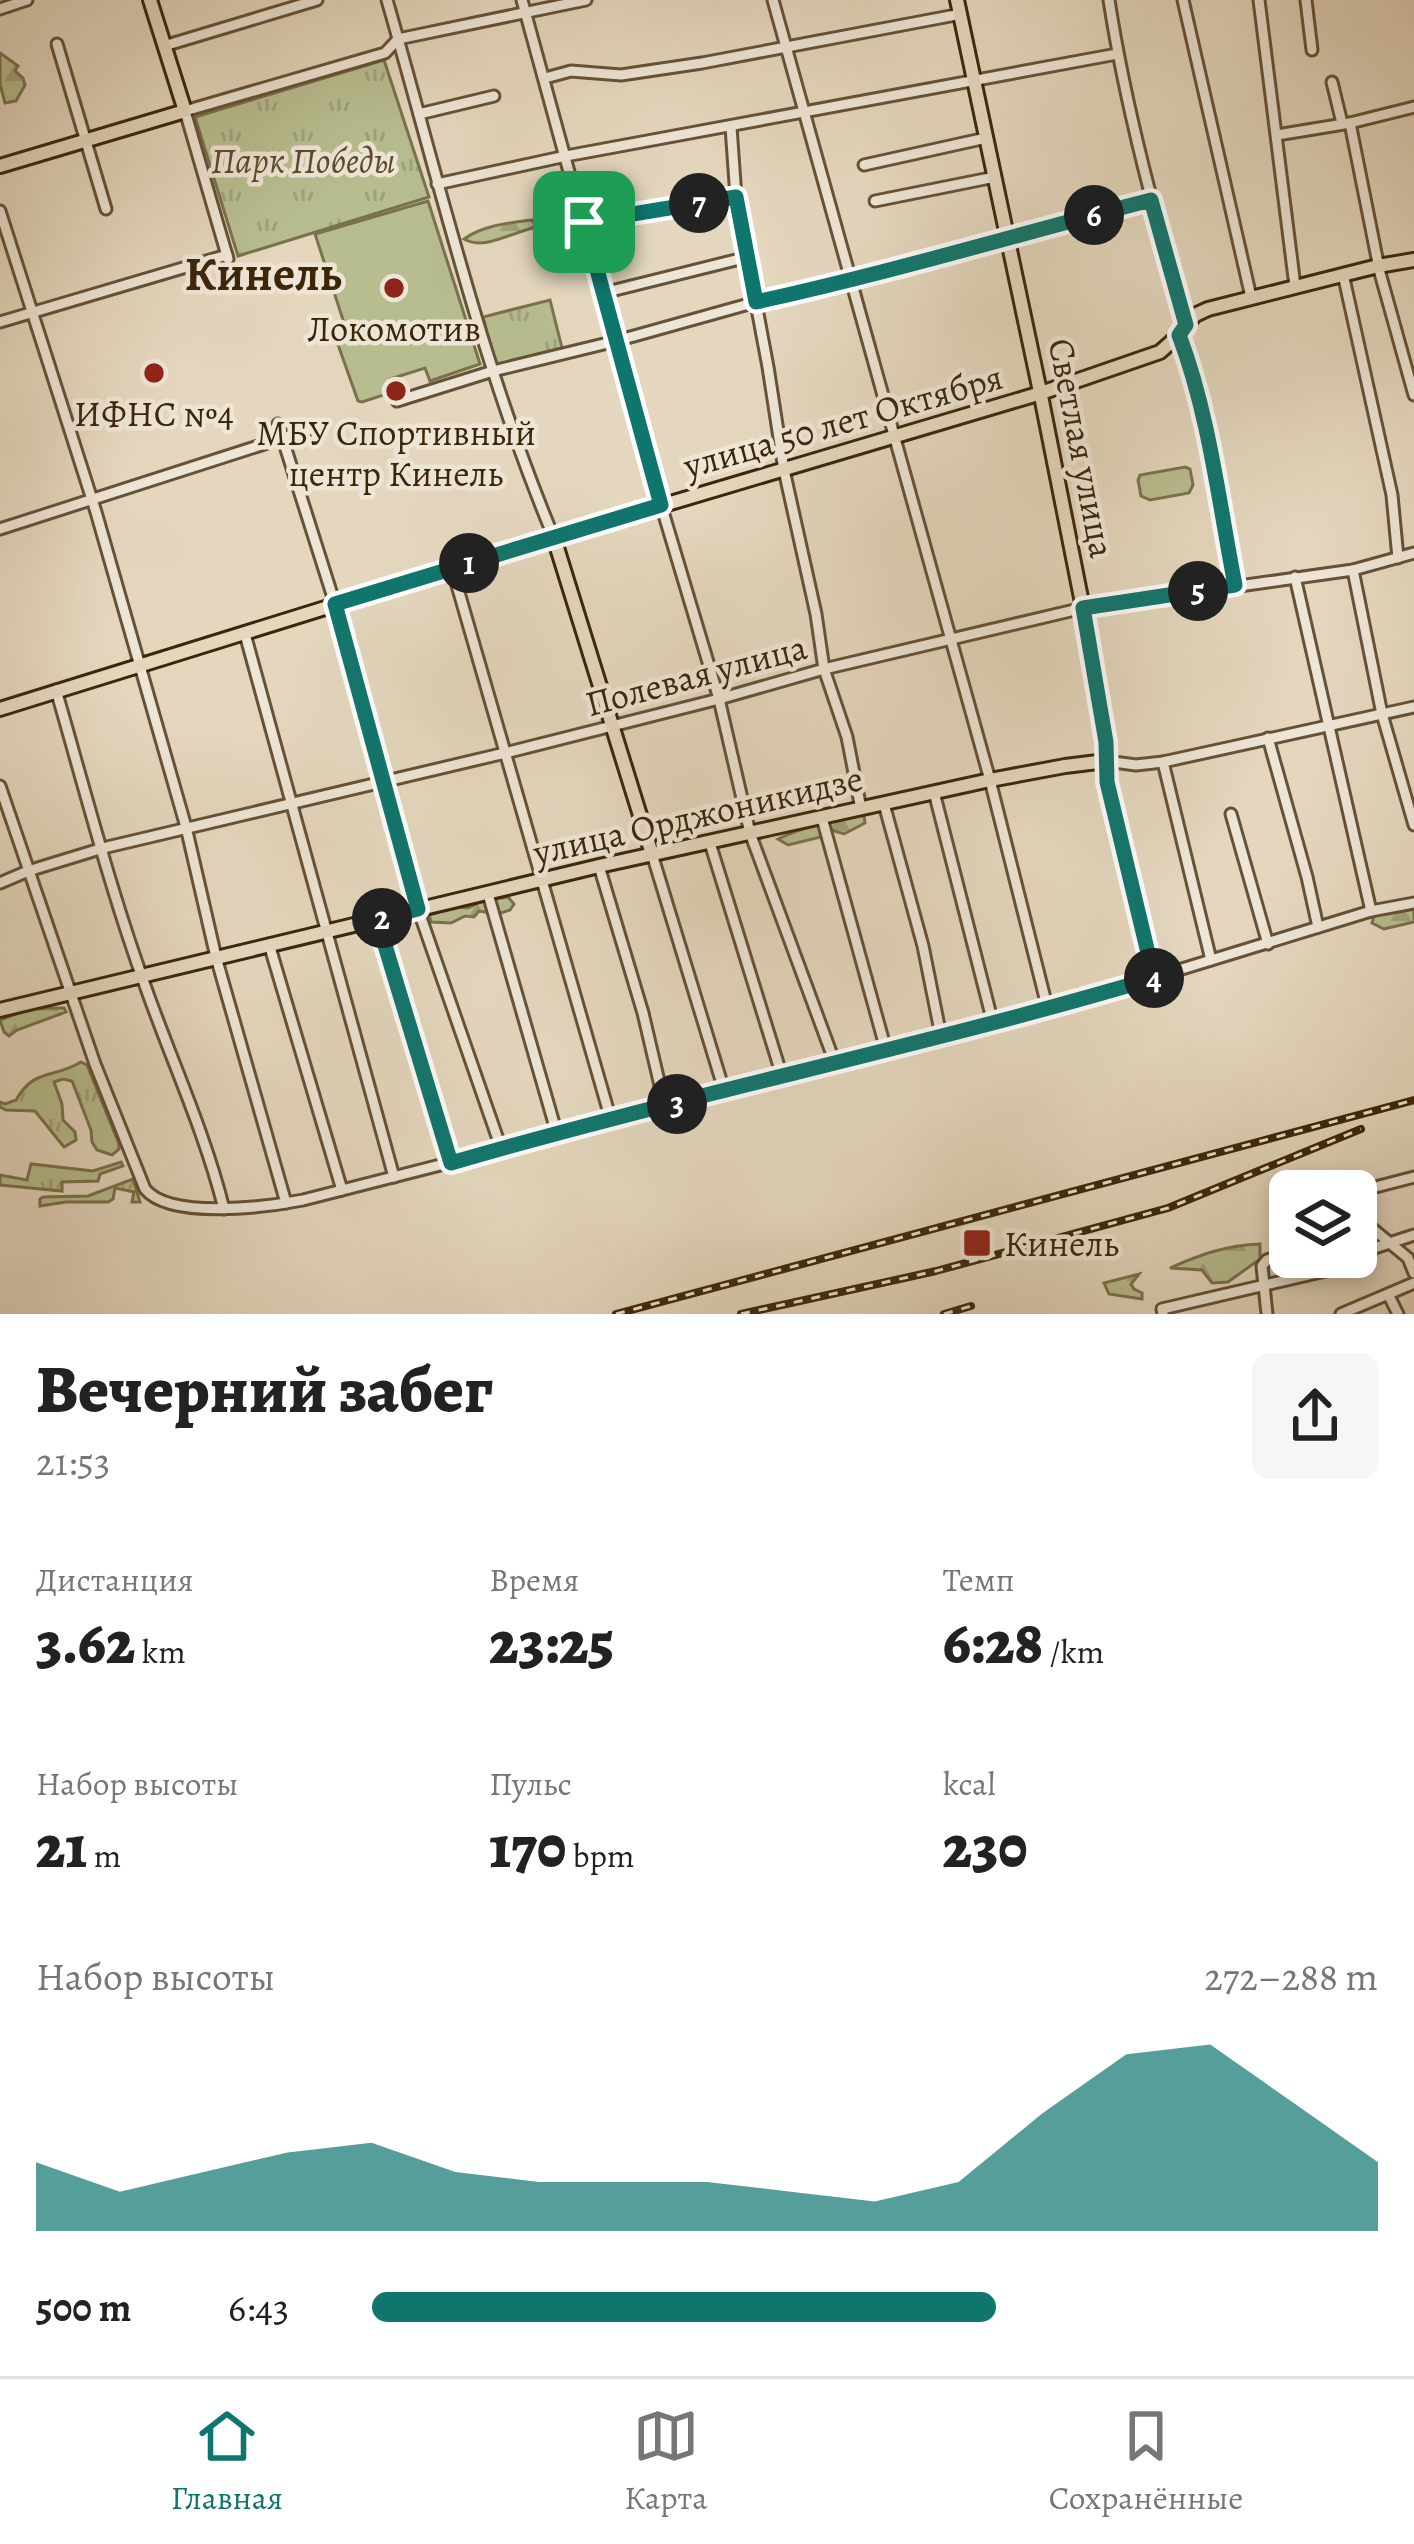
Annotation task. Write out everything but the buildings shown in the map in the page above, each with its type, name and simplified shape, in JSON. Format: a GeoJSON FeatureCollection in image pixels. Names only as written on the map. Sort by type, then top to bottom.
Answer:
{"type":"FeatureCollection","features":[{"type":"Feature","properties":{"kind":"main road"},"geometry":{"type":"LineString","coordinates":[[0,166],[184,111],[150,0]]}},
{"type":"Feature","properties":{"kind":"main road","name":"Светлая улица"},"geometry":{"type":"LineString","coordinates":[[959,7],[1083,608],[1106,761]]}},
{"type":"Feature","properties":{"kind":"main road","name":"улица 50 лет Октября"},"geometry":{"type":"LineString","coordinates":[[0,709],[452,568],[1041,393],[1160,352],[1195,315],[1208,309],[1414,260]]}},
{"type":"Feature","properties":{"kind":"main road"},"geometry":{"type":"LineString","coordinates":[[554,538],[652,854]]}},
{"type":"Feature","properties":{"kind":"main road","name":"улица Орджоникидзе"},"geometry":{"type":"LineString","coordinates":[[0,1010],[652,854],[990,780],[1106,761]]}},
{"type":"Feature","properties":{"kind":"street"},"geometry":{"type":"LineString","coordinates":[[0,9],[27,0]]}},
{"type":"Feature","properties":{"kind":"street"},"geometry":{"type":"LineString","coordinates":[[164,46],[316,0]]}},
{"type":"Feature","properties":{"kind":"street"},"geometry":{"type":"LineString","coordinates":[[387,0],[493,371],[554,538]]}},
{"type":"Feature","properties":{"kind":"street"},"geometry":{"type":"LineString","coordinates":[[522,0],[719,699],[750,833],[835,1063]]}},
{"type":"Feature","properties":{"kind":"street"},"geometry":{"type":"LineString","coordinates":[[0,322],[228,257],[184,111],[385,53],[398,39],[586,0]]}},
{"type":"Feature","properties":{"kind":"street"},"geometry":{"type":"LineString","coordinates":[[773,0],[990,780],[1048,1010]]}},
{"type":"Feature","properties":{"kind":"street"},"geometry":{"type":"LineString","coordinates":[[1109,0],[1235,585]]}},
{"type":"Feature","properties":{"kind":"street"},"geometry":{"type":"LineString","coordinates":[[1183,0],[1251,296]]}},
{"type":"Feature","properties":{"kind":"street"},"geometry":{"type":"LineString","coordinates":[[1259,0],[1295,286]]}},
{"type":"Feature","properties":{"kind":"street"},"geometry":{"type":"LineString","coordinates":[[1306,0],[1312,50]]}},
{"type":"Feature","properties":{"kind":"street"},"geometry":{"type":"LineString","coordinates":[[545,77],[571,71],[620,75],[788,49],[959,7]]}},
{"type":"Feature","properties":{"kind":"street"},"geometry":{"type":"LineString","coordinates":[[57,44],[106,209]]}},
{"type":"Feature","properties":{"kind":"street"},"geometry":{"type":"LineString","coordinates":[[437,184],[1118,53]]}},
{"type":"Feature","properties":{"kind":"street"},"geometry":{"type":"LineString","coordinates":[[1332,82],[1414,395]]}},
{"type":"Feature","properties":{"kind":"street"},"geometry":{"type":"LineString","coordinates":[[419,114],[494,96]]}},
{"type":"Feature","properties":{"kind":"street"},"geometry":{"type":"LineString","coordinates":[[1277,135],[1414,107]]}},
{"type":"Feature","properties":{"kind":"street"},"geometry":{"type":"LineString","coordinates":[[731,127],[736,197],[784,470],[824,669],[847,737],[861,809]]}},
{"type":"Feature","properties":{"kind":"street"},"geometry":{"type":"LineString","coordinates":[[864,165],[986,138]]}},
{"type":"Feature","properties":{"kind":"street"},"geometry":{"type":"LineString","coordinates":[[875,201],[995,176]]}},
{"type":"Feature","properties":{"kind":"street"},"geometry":{"type":"LineString","coordinates":[[584,222],[736,197]]}},
{"type":"Feature","properties":{"kind":"street"},"geometry":{"type":"LineString","coordinates":[[398,401],[493,371],[1151,200]]}},
{"type":"Feature","properties":{"kind":"street"},"geometry":{"type":"LineString","coordinates":[[0,211],[140,666],[286,1203]]}},
{"type":"Feature","properties":{"kind":"street"},"geometry":{"type":"LineString","coordinates":[[603,292],[748,257]]}},
{"type":"Feature","properties":{"kind":"street"},"geometry":{"type":"LineString","coordinates":[[1343,274],[1391,495],[1398,558]]}},
{"type":"Feature","properties":{"kind":"street"},"geometry":{"type":"LineString","coordinates":[[278,424],[335,604],[418,909],[501,1148]]}},
{"type":"Feature","properties":{"kind":"street"},"geometry":{"type":"LineString","coordinates":[[0,529],[311,429]]}},
{"type":"Feature","properties":{"kind":"street","name":"Полевая улица"},"geometry":{"type":"LineString","coordinates":[[0,883],[103,848],[1083,608],[1353,570],[1414,553]]}},
{"type":"Feature","properties":{"kind":"street"},"geometry":{"type":"LineString","coordinates":[[452,568],[611,1120]]}},
{"type":"Feature","properties":{"kind":"street"},"geometry":{"type":"LineString","coordinates":[[1353,570],[1382,714],[1414,825]]}},
{"type":"Feature","properties":{"kind":"street"},"geometry":{"type":"LineString","coordinates":[[1295,577],[1371,911]]}},
{"type":"Feature","properties":{"kind":"street"},"geometry":{"type":"LineString","coordinates":[[245,634],[394,1177]]}},
{"type":"Feature","properties":{"kind":"street"},"geometry":{"type":"LineString","coordinates":[[56,690],[142,975],[189,1097],[224,1208]]}},
{"type":"Feature","properties":{"kind":"street","name":"улица Орджоникидзе"},"geometry":{"type":"LineString","coordinates":[[1106,761],[1162,762],[1414,707]]}},
{"type":"Feature","properties":{"kind":"street"},"geometry":{"type":"LineString","coordinates":[[1268,738],[1318,927]]}},
{"type":"Feature","properties":{"kind":"street","name":"Светлая улица"},"geometry":{"type":"LineString","coordinates":[[1106,761],[1154,978]]}},
{"type":"Feature","properties":{"kind":"street"},"geometry":{"type":"LineString","coordinates":[[1162,762],[1211,960]]}},
{"type":"Feature","properties":{"kind":"street"},"geometry":{"type":"LineString","coordinates":[[0,786],[70,993],[145,1189],[169,1204],[224,1208],[286,1203],[342,1190],[1048,1010],[1371,911],[1414,903]]}},
{"type":"Feature","properties":{"kind":"street"},"geometry":{"type":"LineString","coordinates":[[934,792],[993,1023]]}},
{"type":"Feature","properties":{"kind":"street"},"geometry":{"type":"LineString","coordinates":[[884,804],[923,946],[940,1036]]}},
{"type":"Feature","properties":{"kind":"street"},"geometry":{"type":"LineString","coordinates":[[1231,814],[1268,944]]}},
{"type":"Feature","properties":{"kind":"street"},"geometry":{"type":"LineString","coordinates":[[822,818],[886,1050]]}},
{"type":"Feature","properties":{"kind":"street"},"geometry":{"type":"LineString","coordinates":[[710,843],[782,1076]]}},
{"type":"Feature","properties":{"kind":"street"},"geometry":{"type":"LineString","coordinates":[[652,854],[724,1090]]}},
{"type":"Feature","properties":{"kind":"street"},"geometry":{"type":"LineString","coordinates":[[599,866],[643,1013],[665,1107]]}},
{"type":"Feature","properties":{"kind":"street"},"geometry":{"type":"LineString","coordinates":[[488,894],[557,1134]]}},
{"type":"Feature","properties":{"kind":"street"},"geometry":{"type":"LineString","coordinates":[[377,919],[451,1163]]}},
{"type":"Feature","properties":{"kind":"street"},"geometry":{"type":"LineString","coordinates":[[269,944],[342,1190]]}},
{"type":"Feature","properties":{"kind":"street"},"geometry":{"type":"LineString","coordinates":[[1377,1187],[1414,1178]]}},
{"type":"Feature","properties":{"kind":"street"},"geometry":{"type":"LineString","coordinates":[[1377,1232],[1408,1258],[1414,1273]]}},
{"type":"Feature","properties":{"kind":"street"},"geometry":{"type":"LineString","coordinates":[[1377,1247],[1414,1234]]}},
{"type":"Feature","properties":{"kind":"street"},"geometry":{"type":"LineString","coordinates":[[1267,1314],[1262,1266],[1269,1260]]}},
{"type":"Feature","properties":{"kind":"street"},"geometry":{"type":"LineString","coordinates":[[1168,1311],[1294,1278]]}},
{"type":"Feature","properties":{"kind":"street"},"geometry":{"type":"LineString","coordinates":[[1341,1314],[1414,1283]]}},
{"type":"Feature","properties":{"kind":"street"},"geometry":{"type":"LineString","coordinates":[[1388,1296],[1398,1314]]}},
{"type":"Feature","properties":{"kind":"green space"},"geometry":{"type":"Polygon","coordinates":[[[0,53],[18,66],[15,71],[23,78],[25,85],[16,101],[5,103],[0,53]]]}},
{"type":"Feature","properties":{"kind":"green space","name":"Парк Победы"},"geometry":{"type":"Polygon","coordinates":[[[384,60],[429,197],[238,256],[195,117],[384,60]]]}},
{"type":"Feature","properties":{"kind":"green space","name":"Локомотив"},"geometry":{"type":"Polygon","coordinates":[[[428,201],[480,364],[430,381],[425,368],[390,379],[393,392],[358,401],[336,339],[348,335],[315,234],[428,201]]]}},
{"type":"Feature","properties":{"kind":"green space"},"geometry":{"type":"Polygon","coordinates":[[[532,220],[533,228],[498,240],[464,239],[488,228],[532,220]]]}},
{"type":"Feature","properties":{"kind":"green space"},"geometry":{"type":"Polygon","coordinates":[[[550,300],[562,348],[495,365],[483,317],[550,300]]]}},
{"type":"Feature","properties":{"kind":"green space"},"geometry":{"type":"Polygon","coordinates":[[[1190,469],[1193,485],[1189,493],[1150,500],[1141,496],[1140,475],[1190,469]]]}},
{"type":"Feature","properties":{"kind":"green space"},"geometry":{"type":"Polygon","coordinates":[[[854,814],[864,816],[865,823],[844,834],[828,829],[821,837],[788,845],[778,839],[806,828],[854,814]]]}},
{"type":"Feature","properties":{"kind":"green space"},"geometry":{"type":"Polygon","coordinates":[[[508,897],[514,904],[498,914],[479,911],[451,923],[431,922],[429,915],[454,907],[508,897]]]}},
{"type":"Feature","properties":{"kind":"green space"},"geometry":{"type":"Polygon","coordinates":[[[1414,905],[1414,922],[1384,929],[1372,923],[1374,916],[1414,905]]]}},
{"type":"Feature","properties":{"kind":"green space"},"geometry":{"type":"Polygon","coordinates":[[[32,1008],[64,1008],[66,1012],[9,1036],[4,1032],[0,1020],[32,1008]]]}},
{"type":"Feature","properties":{"kind":"green space"},"geometry":{"type":"Polygon","coordinates":[[[81,1062],[87,1065],[119,1144],[112,1155],[97,1150],[92,1142],[72,1081],[54,1082],[63,1120],[75,1132],[76,1140],[64,1147],[35,1111],[0,1107],[0,1102],[16,1100],[37,1078],[81,1062]]]}},
{"type":"Feature","properties":{"kind":"green space"},"geometry":{"type":"Polygon","coordinates":[[[121,1162],[123,1166],[100,1174],[98,1181],[62,1182],[62,1191],[0,1185],[0,1175],[27,1180],[31,1164],[93,1171],[121,1162]]]}},
{"type":"Feature","properties":{"kind":"green space"},"geometry":{"type":"Polygon","coordinates":[[[133,1179],[140,1202],[132,1202],[134,1192],[115,1188],[108,1202],[40,1206],[43,1197],[88,1196],[133,1179]]]}},
{"type":"Feature","properties":{"kind":"green space"},"geometry":{"type":"Polygon","coordinates":[[[1260,1244],[1260,1259],[1228,1282],[1212,1283],[1202,1270],[1170,1268],[1236,1246],[1260,1244]]]}},
{"type":"Feature","properties":{"kind":"green space"},"geometry":{"type":"Polygon","coordinates":[[[1139,1274],[1131,1284],[1142,1299],[1109,1294],[1104,1283],[1139,1274]]]}},
{"type":"Feature","properties":{"kind":"railway"},"geometry":{"type":"LineString","coordinates":[[616,1314],[1414,1100]]}},
{"type":"Feature","properties":{"kind":"railway"},"geometry":{"type":"LineString","coordinates":[[741,1314],[936,1271],[1168,1208],[1361,1129]]}},
{"type":"Feature","properties":{"kind":"railway"},"geometry":{"type":"LineString","coordinates":[[944,1314],[971,1306]]}},
{"type":"Feature","properties":{"kind":"place","name":"Локомотив"},"geometry":{"type":"Point","coordinates":[394,288]}},
{"type":"Feature","properties":{"kind":"place","name":"ИФНС №4"},"geometry":{"type":"Point","coordinates":[154,373]}},
{"type":"Feature","properties":{"kind":"place","name":"МБУ Спортивный центр Кинель"},"geometry":{"type":"Point","coordinates":[396,391]}},
{"type":"Feature","properties":{"kind":"place","name":"Кинель"},"geometry":{"type":"Point","coordinates":[977,1243]}},
{"type":"Feature","properties":{"kind":"district","name":"Кинель"},"geometry":{"type":"Point","coordinates":[263,274]}},
{"type":"Feature","properties":{"kind":"route"},"geometry":{"type":"LineString","coordinates":[[736,197],[756,302],[852,281],[1151,200],[1186,325],[1179,335],[1209,448],[1235,585],[1083,608],[1106,742],[1107,782],[1154,978],[1048,1010],[451,1163],[377,919],[418,909],[335,604],[661,505],[584,222],[736,197]]}}]}
